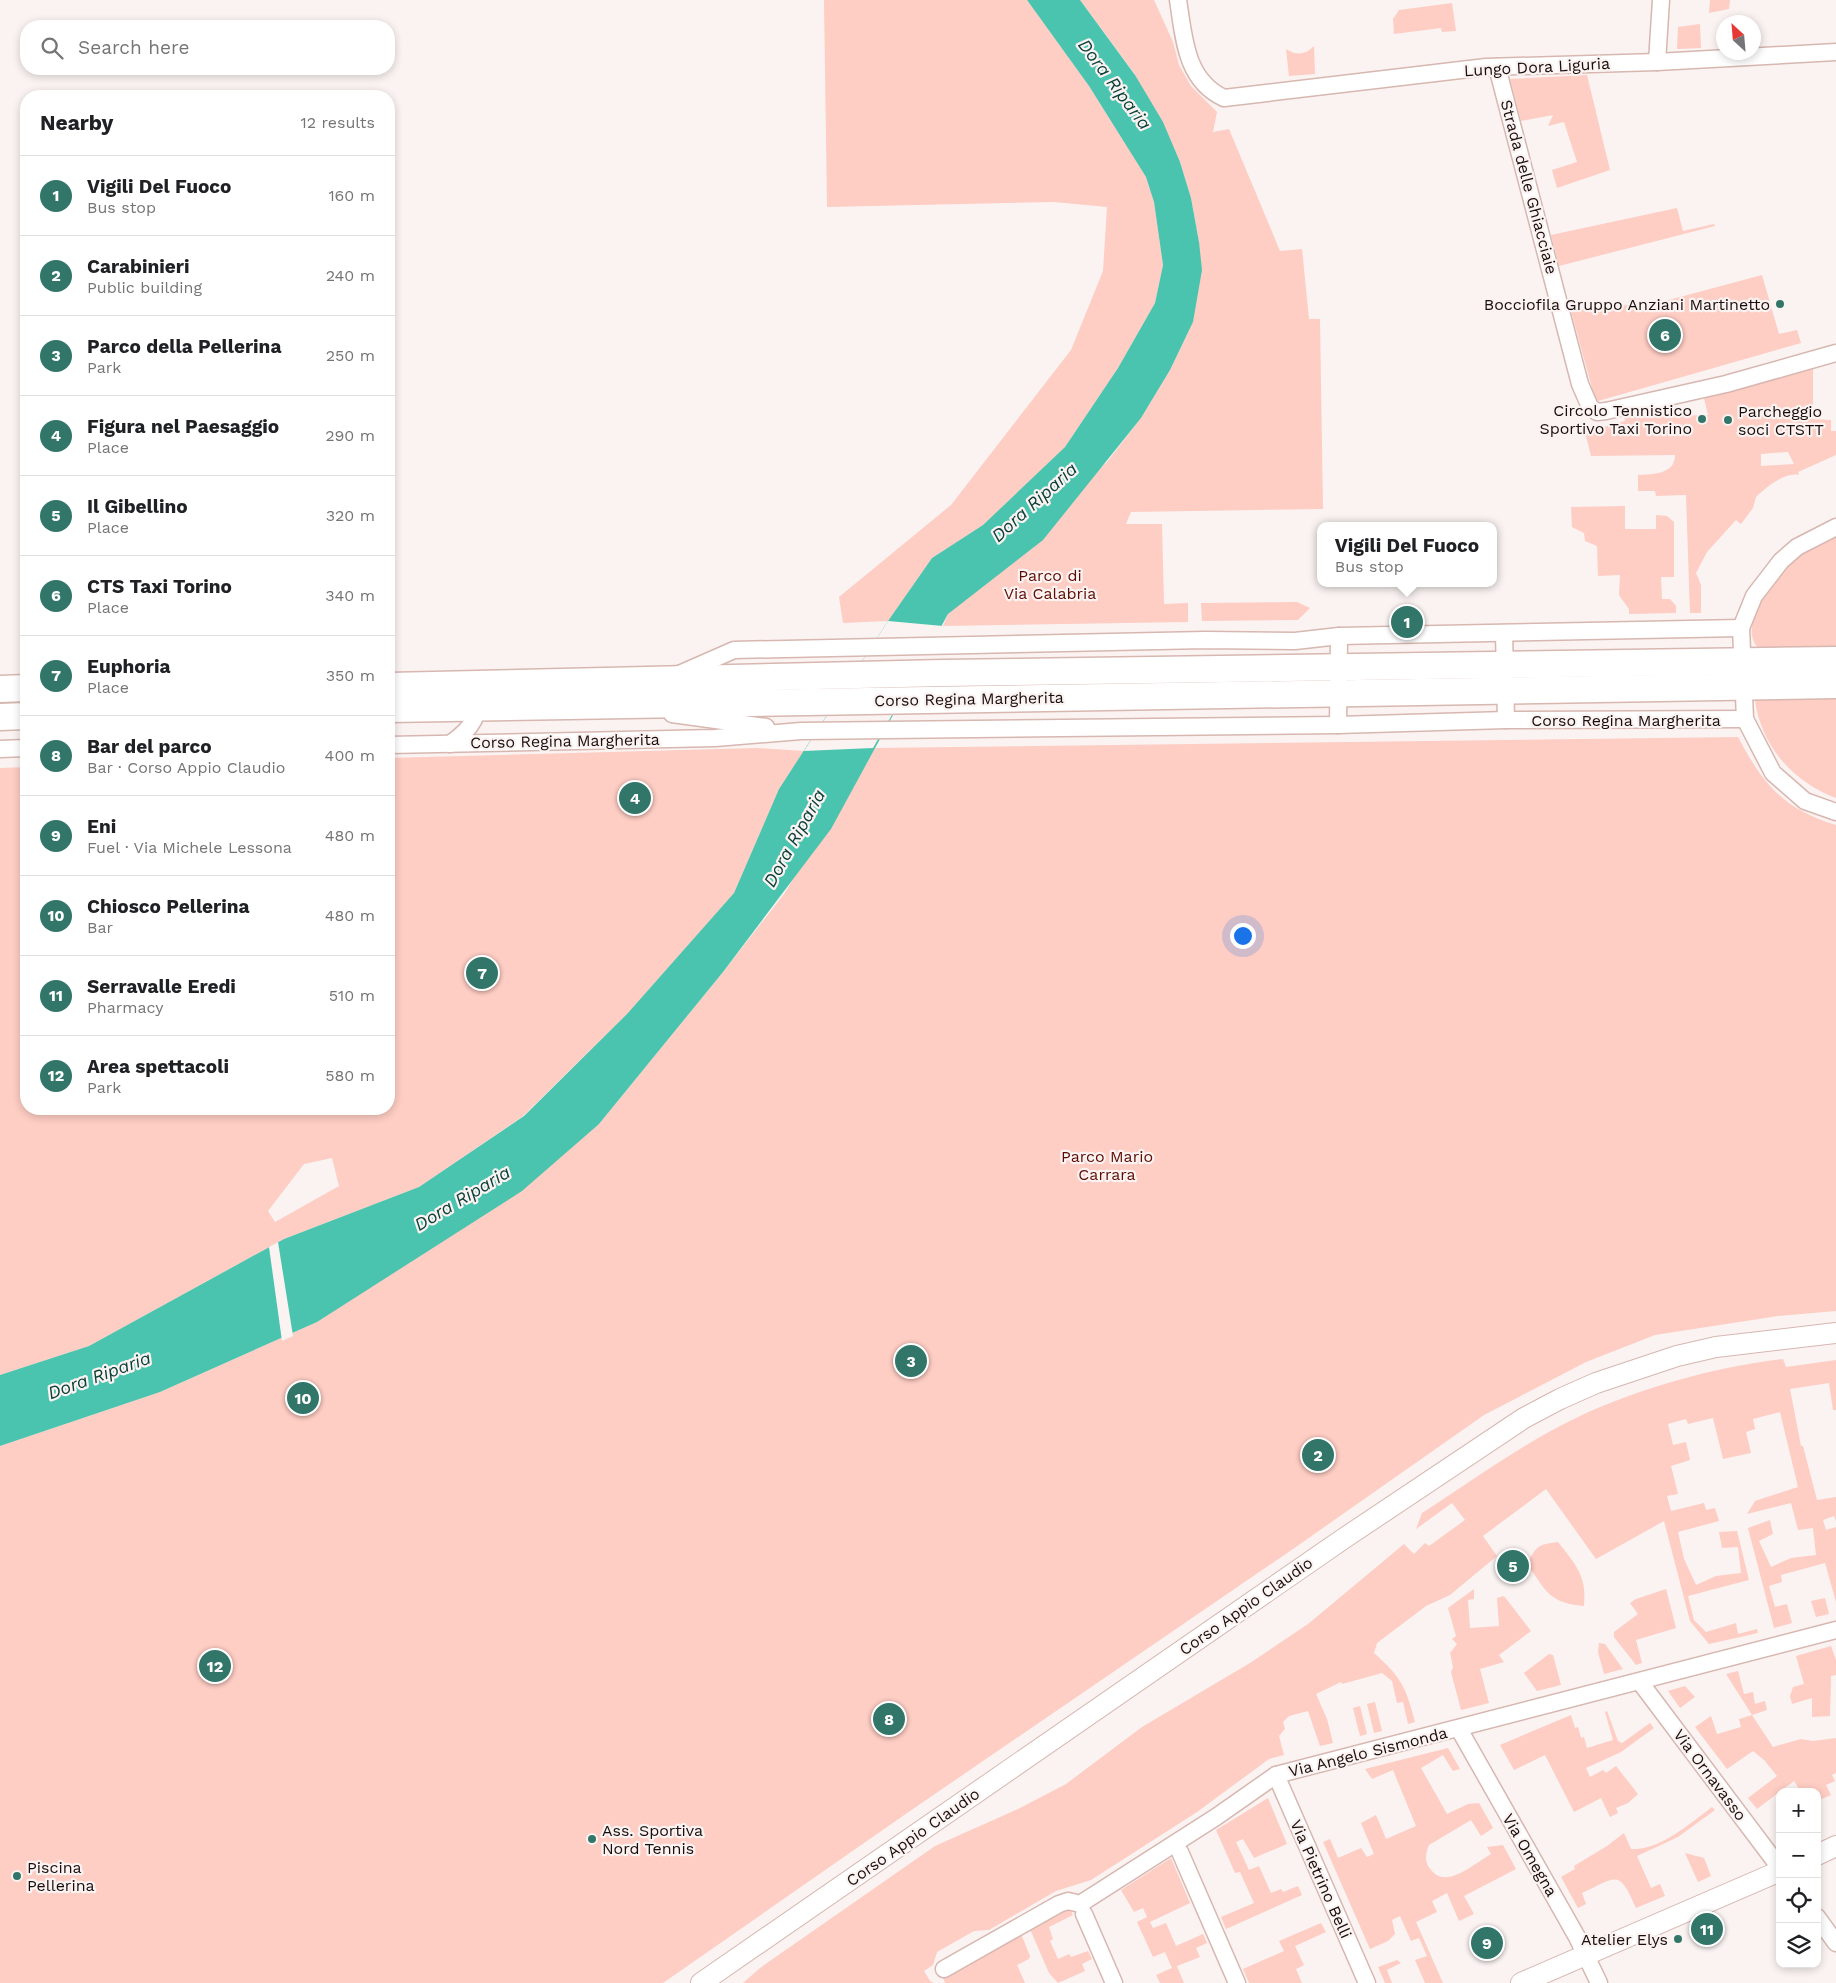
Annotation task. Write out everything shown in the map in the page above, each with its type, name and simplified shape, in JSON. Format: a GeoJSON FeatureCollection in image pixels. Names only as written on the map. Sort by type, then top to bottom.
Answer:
{"type":"FeatureCollection","features":[{"type":"Feature","properties":{"kind":"main road","name":"Corso Regina Margherita"},"geometry":{"type":"LineString","coordinates":[[395,709],[1505,690],[1742,674],[1836,660]]}},
{"type":"Feature","properties":{"kind":"main road","name":"Corso Regina Margherita"},"geometry":{"type":"LineString","coordinates":[[395,686],[476,682],[1504,664],[1742,674],[1836,684]]}},
{"type":"Feature","properties":{"kind":"main road"},"geometry":{"type":"LineString","coordinates":[[0,689],[20,688]]}},
{"type":"Feature","properties":{"kind":"main road"},"geometry":{"type":"LineString","coordinates":[[0,717],[20,716]]}},
{"type":"Feature","properties":{"kind":"street","name":"Lungo Dora Liguria"},"geometry":{"type":"LineString","coordinates":[[1178,0],[1187,54],[1197,77],[1211,92],[1224,98],[1497,66],[1657,62],[1836,52]]}},
{"type":"Feature","properties":{"kind":"street"},"geometry":{"type":"LineString","coordinates":[[1657,62],[1661,0]]}},
{"type":"Feature","properties":{"kind":"street","name":"Strada delle Ghiacciaie"},"geometry":{"type":"LineString","coordinates":[[1497,66],[1580,384],[1590,408],[1597,412],[1606,411],[1726,384],[1836,353]]}},
{"type":"Feature","properties":{"kind":"street","name":"Corso Regina Margherita"},"geometry":{"type":"LineString","coordinates":[[1836,527],[1797,547],[1781,561],[1754,596],[1741,628],[1745,719],[1773,773],[1804,801],[1836,812]]}},
{"type":"Feature","properties":{"kind":"street","name":"Corso Regina Margherita"},"geometry":{"type":"LineString","coordinates":[[669,679],[734,650],[1205,640],[1295,641],[1339,636],[1741,628]]}},
{"type":"Feature","properties":{"kind":"street"},"geometry":{"type":"LineString","coordinates":[[1504,632],[1506,720]]}},
{"type":"Feature","properties":{"kind":"street"},"geometry":{"type":"LineString","coordinates":[[1338,724],[1339,636]]}},
{"type":"Feature","properties":{"kind":"street","name":"Corso Regina Margherita"},"geometry":{"type":"LineString","coordinates":[[450,744],[469,731],[478,708],[476,682]]}},
{"type":"Feature","properties":{"kind":"street","name":"Corso Regina Margherita"},"geometry":{"type":"LineString","coordinates":[[599,705],[801,731]]}},
{"type":"Feature","properties":{"kind":"street","name":"Corso Regina Margherita"},"geometry":{"type":"LineString","coordinates":[[395,745],[706,738],[801,731],[1506,720],[1745,719]]}},
{"type":"Feature","properties":{"kind":"street"},"geometry":{"type":"LineString","coordinates":[[0,749],[20,748]]}},
{"type":"Feature","properties":{"kind":"street","name":"Corso Appio Claudio"},"geometry":{"type":"LineString","coordinates":[[701,1983],[1305,1565],[1524,1418],[1560,1398],[1596,1383],[1677,1356],[1716,1347],[1836,1333]]}},
{"type":"Feature","properties":{"kind":"street","name":"Via Angelo Sismonda"},"geometry":{"type":"LineString","coordinates":[[944,1969],[1059,1904],[1068,1902],[1080,1904],[1216,1817],[1276,1775],[1836,1630]]}},
{"type":"Feature","properties":{"kind":"street","name":"Via Ornavasso"},"geometry":{"type":"LineString","coordinates":[[1640,1682],[1776,1865]]}},
{"type":"Feature","properties":{"kind":"street","name":"Via Omegna"},"geometry":{"type":"LineString","coordinates":[[1459,1729],[1586,1955],[1599,1983]]}},
{"type":"Feature","properties":{"kind":"street","name":"Via Pietrino Belli"},"geometry":{"type":"LineString","coordinates":[[1276,1775],[1367,1983]]}},
{"type":"Feature","properties":{"kind":"street"},"geometry":{"type":"LineString","coordinates":[[1821,1853],[1836,1846]]}},
{"type":"Feature","properties":{"kind":"street"},"geometry":{"type":"LineString","coordinates":[[1180,1852],[1237,1983]]}},
{"type":"Feature","properties":{"kind":"street"},"geometry":{"type":"LineString","coordinates":[[1521,1983],[1776,1872]]}},
{"type":"Feature","properties":{"kind":"street"},"geometry":{"type":"LineString","coordinates":[[1084,1914],[1114,1983]]}},
{"type":"Feature","properties":{"kind":"street"},"geometry":{"type":"LineString","coordinates":[[1821,1923],[1836,1943]]}},
{"type":"Feature","properties":{"kind":"green space"},"geometry":{"type":"Polygon","coordinates":[[[824,0],[1027,0],[1089,86],[1146,177],[1154,202],[1163,265],[1155,303],[1118,368],[1065,447],[983,525],[932,558],[888,621],[843,623],[839,597],[951,505],[1071,350],[1103,271],[1107,207],[1054,202],[827,207],[824,0]]]}},
{"type":"Feature","properties":{"kind":"green space","name":"Parco di Via Calabria"},"geometry":{"type":"Polygon","coordinates":[[[1080,0],[1154,0],[1173,42],[1179,65],[1191,86],[1217,112],[1213,132],[1229,129],[1280,251],[1302,249],[1309,319],[1320,319],[1323,509],[1131,512],[1126,524],[1162,524],[1164,604],[1188,603],[1188,622],[943,626],[948,614],[1107,462],[1141,418],[1170,370],[1193,322],[1199,242],[1191,198],[1180,162],[1134,73],[1080,0]]]}},
{"type":"Feature","properties":{"kind":"green space"},"geometry":{"type":"Polygon","coordinates":[[[1710,0],[1730,0],[1729,9],[1709,13],[1710,0]]]}},
{"type":"Feature","properties":{"kind":"green space"},"geometry":{"type":"Polygon","coordinates":[[[1452,3],[1456,31],[1442,32],[1441,28],[1394,34],[1393,19],[1399,10],[1452,3]]]}},
{"type":"Feature","properties":{"kind":"green space"},"geometry":{"type":"Polygon","coordinates":[[[1700,24],[1701,48],[1677,49],[1678,27],[1700,24]]]}},
{"type":"Feature","properties":{"kind":"green space"},"geometry":{"type":"Polygon","coordinates":[[[1314,46],[1315,74],[1289,76],[1286,49],[1301,54],[1314,46]]]}},
{"type":"Feature","properties":{"kind":"green space"},"geometry":{"type":"Polygon","coordinates":[[[1587,75],[1610,170],[1557,188],[1552,170],[1577,162],[1564,122],[1548,126],[1553,115],[1521,121],[1510,79],[1587,75]]]}},
{"type":"Feature","properties":{"kind":"green space"},"geometry":{"type":"Polygon","coordinates":[[[1677,208],[1683,231],[1714,224],[1715,226],[1559,266],[1551,235],[1677,208]]]}},
{"type":"Feature","properties":{"kind":"green space"},"geometry":{"type":"Polygon","coordinates":[[[1762,275],[1779,334],[1797,330],[1801,343],[1598,401],[1595,399],[1571,311],[1665,301],[1762,275]]]}},
{"type":"Feature","properties":{"kind":"green space"},"geometry":{"type":"Polygon","coordinates":[[[1813,367],[1813,419],[1831,420],[1831,431],[1836,431],[1836,455],[1798,472],[1799,475],[1782,478],[1756,497],[1753,508],[1741,524],[1736,520],[1707,552],[1696,573],[1701,585],[1701,613],[1690,613],[1686,495],[1656,496],[1655,491],[1638,491],[1638,475],[1656,474],[1667,470],[1674,462],[1675,455],[1591,456],[1585,432],[1625,421],[1624,417],[1708,415],[1704,398],[1813,367]],[[1788,452],[1761,454],[1761,466],[1794,464],[1788,452]]]}},
{"type":"Feature","properties":{"kind":"green space"},"geometry":{"type":"Polygon","coordinates":[[[1625,506],[1625,529],[1656,529],[1656,515],[1667,516],[1674,522],[1674,577],[1661,577],[1662,599],[1670,599],[1676,606],[1676,613],[1629,614],[1629,609],[1619,595],[1620,575],[1598,576],[1597,546],[1585,541],[1584,533],[1572,527],[1571,507],[1625,506]]]}},
{"type":"Feature","properties":{"kind":"green space"},"geometry":{"type":"Polygon","coordinates":[[[1836,536],[1836,649],[1760,650],[1753,639],[1752,627],[1761,600],[1780,574],[1798,556],[1811,547],[1836,536]]]}},
{"type":"Feature","properties":{"kind":"green space"},"geometry":{"type":"Polygon","coordinates":[[[1297,602],[1310,608],[1298,620],[1202,621],[1201,603],[1297,602]]]}},
{"type":"Feature","properties":{"kind":"green space"},"geometry":{"type":"Polygon","coordinates":[[[1836,695],[1836,798],[1806,782],[1782,760],[1764,732],[1758,717],[1755,700],[1758,697],[1836,695]]]}},
{"type":"Feature","properties":{"kind":"green space","name":"Parco Mario Carrara"},"geometry":{"type":"Polygon","coordinates":[[[1738,737],[1756,768],[1776,793],[1802,811],[1836,825],[1836,1311],[1778,1316],[1655,1335],[1586,1362],[1484,1415],[1293,1549],[910,1811],[663,1983],[0,1983],[0,1446],[160,1392],[317,1322],[599,1124],[784,894],[873,748],[1738,737]]]}},
{"type":"Feature","properties":{"kind":"green space"},"geometry":{"type":"Polygon","coordinates":[[[757,748],[804,751],[779,789],[734,893],[627,1014],[523,1116],[419,1187],[284,1239],[89,1346],[0,1375],[0,768],[20,767],[20,1115],[395,1115],[395,758],[757,748]],[[332,1158],[304,1164],[268,1211],[275,1222],[339,1186],[332,1158]]]}},
{"type":"Feature","properties":{"kind":"green space"},"geometry":{"type":"Polygon","coordinates":[[[1783,1359],[1786,1367],[1836,1360],[1836,1410],[1833,1410],[1829,1383],[1790,1389],[1801,1446],[1803,1446],[1817,1500],[1836,1497],[1836,1521],[1834,1516],[1823,1520],[1826,1530],[1836,1527],[1836,1602],[1825,1563],[1781,1575],[1782,1582],[1769,1586],[1775,1607],[1787,1604],[1792,1623],[1774,1628],[1748,1528],[1770,1520],[1773,1534],[1759,1541],[1771,1567],[1791,1558],[1816,1555],[1813,1528],[1798,1530],[1791,1503],[1747,1514],[1755,1501],[1798,1487],[1780,1412],[1753,1419],[1755,1429],[1746,1432],[1751,1453],[1723,1459],[1713,1418],[1688,1424],[1686,1419],[1668,1424],[1673,1445],[1686,1442],[1690,1460],[1671,1466],[1678,1494],[1667,1496],[1671,1511],[1704,1503],[1706,1510],[1715,1508],[1719,1521],[1678,1532],[1684,1559],[1696,1585],[1716,1576],[1741,1573],[1738,1547],[1722,1548],[1719,1532],[1737,1531],[1749,1580],[1688,1596],[1694,1620],[1706,1632],[1736,1623],[1738,1634],[1757,1629],[1758,1633],[1709,1644],[1690,1621],[1664,1521],[1596,1559],[1546,1489],[1483,1536],[1497,1556],[1450,1595],[1426,1606],[1377,1643],[1374,1653],[1391,1669],[1401,1683],[1409,1700],[1415,1722],[1408,1724],[1403,1702],[1397,1703],[1392,1681],[1382,1673],[1342,1684],[1341,1682],[1316,1694],[1327,1719],[1333,1743],[1320,1746],[1308,1711],[1289,1716],[1283,1722],[1285,1729],[1279,1736],[1284,1755],[1269,1759],[1197,1812],[1091,1880],[1056,1891],[989,1930],[974,1931],[937,1952],[933,1965],[924,1971],[930,1981],[934,1983],[743,1983],[760,1968],[935,1846],[1020,1808],[1066,1784],[1142,1727],[1250,1663],[1308,1624],[1404,1544],[1414,1554],[1425,1543],[1429,1546],[1465,1520],[1452,1503],[1416,1529],[1422,1513],[1538,1438],[1578,1417],[1652,1388],[1731,1367],[1783,1359]]]}},
{"type":"Feature","properties":{"kind":"green space"},"geometry":{"type":"Polygon","coordinates":[[[1558,1542],[1579,1571],[1584,1587],[1584,1606],[1563,1602],[1549,1594],[1527,1564],[1536,1549],[1542,1545],[1558,1542]]]}},
{"type":"Feature","properties":{"kind":"green space"},"geometry":{"type":"Polygon","coordinates":[[[1474,1589],[1474,1599],[1468,1600],[1470,1628],[1499,1626],[1497,1598],[1504,1596],[1531,1631],[1499,1655],[1504,1662],[1480,1669],[1489,1703],[1461,1710],[1451,1672],[1453,1667],[1450,1653],[1457,1644],[1452,1639],[1456,1636],[1448,1608],[1474,1589]]]}},
{"type":"Feature","properties":{"kind":"green space"},"geometry":{"type":"Polygon","coordinates":[[[1666,1589],[1676,1628],[1636,1640],[1642,1663],[1636,1665],[1614,1637],[1614,1632],[1638,1614],[1630,1603],[1636,1599],[1666,1589]]]}},
{"type":"Feature","properties":{"kind":"green space"},"geometry":{"type":"Polygon","coordinates":[[[1825,1598],[1829,1614],[1816,1617],[1811,1601],[1825,1598]]]}},
{"type":"Feature","properties":{"kind":"green space"},"geometry":{"type":"Polygon","coordinates":[[[1599,1643],[1605,1644],[1623,1669],[1604,1674],[1598,1652],[1599,1643]]]}},
{"type":"Feature","properties":{"kind":"green space"},"geometry":{"type":"Polygon","coordinates":[[[1831,1646],[1836,1660],[1836,1675],[1831,1676],[1830,1716],[1812,1717],[1812,1698],[1792,1704],[1790,1696],[1793,1687],[1804,1684],[1796,1656],[1831,1646]]]}},
{"type":"Feature","properties":{"kind":"green space"},"geometry":{"type":"Polygon","coordinates":[[[1549,1654],[1553,1655],[1561,1685],[1537,1691],[1524,1673],[1549,1654]]]}},
{"type":"Feature","properties":{"kind":"green space"},"geometry":{"type":"Polygon","coordinates":[[[1738,1671],[1744,1694],[1753,1692],[1755,1704],[1765,1701],[1767,1710],[1752,1715],[1726,1674],[1738,1671]]]}},
{"type":"Feature","properties":{"kind":"green space"},"geometry":{"type":"Polygon","coordinates":[[[1685,1686],[1695,1697],[1680,1708],[1668,1691],[1685,1686]]]}},
{"type":"Feature","properties":{"kind":"green space"},"geometry":{"type":"Polygon","coordinates":[[[1375,1702],[1382,1731],[1374,1733],[1367,1704],[1375,1702]]]}},
{"type":"Feature","properties":{"kind":"green space"},"geometry":{"type":"Polygon","coordinates":[[[1360,1706],[1367,1734],[1360,1736],[1353,1708],[1360,1706]]]}},
{"type":"Feature","properties":{"kind":"green space"},"geometry":{"type":"Polygon","coordinates":[[[1607,1711],[1618,1741],[1622,1743],[1650,1723],[1654,1728],[1621,1752],[1586,1768],[1590,1777],[1603,1770],[1606,1773],[1616,1766],[1638,1794],[1628,1803],[1616,1808],[1618,1813],[1610,1817],[1601,1798],[1574,1812],[1545,1755],[1514,1770],[1500,1745],[1571,1715],[1575,1728],[1578,1727],[1581,1738],[1584,1737],[1587,1748],[1613,1740],[1605,1712],[1607,1711]]]}},
{"type":"Feature","properties":{"kind":"green space"},"geometry":{"type":"Polygon","coordinates":[[[1752,1715],[1773,1747],[1801,1739],[1813,1741],[1836,1738],[1836,1773],[1832,1775],[1835,1781],[1826,1785],[1831,1795],[1821,1799],[1821,1788],[1798,1788],[1794,1781],[1785,1788],[1776,1788],[1776,1795],[1757,1809],[1748,1798],[1777,1776],[1764,1760],[1753,1751],[1727,1769],[1695,1727],[1711,1716],[1717,1734],[1741,1727],[1739,1719],[1752,1715]]]}},
{"type":"Feature","properties":{"kind":"green space"},"geometry":{"type":"Polygon","coordinates":[[[1448,1748],[1460,1769],[1453,1771],[1443,1755],[1421,1768],[1447,1814],[1468,1804],[1479,1803],[1493,1828],[1481,1836],[1471,1820],[1429,1845],[1426,1862],[1438,1876],[1453,1876],[1491,1854],[1487,1847],[1503,1845],[1516,1869],[1464,1896],[1474,1914],[1459,1921],[1447,1893],[1432,1901],[1437,1912],[1416,1922],[1443,1983],[1425,1983],[1415,1960],[1427,1956],[1419,1938],[1411,1941],[1400,1916],[1392,1920],[1395,1934],[1388,1941],[1370,1949],[1323,1842],[1330,1839],[1338,1858],[1361,1848],[1367,1857],[1374,1854],[1361,1823],[1376,1815],[1386,1839],[1416,1826],[1393,1770],[1372,1779],[1365,1769],[1448,1748]]]}},
{"type":"Feature","properties":{"kind":"green space"},"geometry":{"type":"Polygon","coordinates":[[[1268,1798],[1287,1844],[1254,1858],[1243,1839],[1236,1842],[1249,1870],[1259,1866],[1271,1893],[1281,1889],[1283,1892],[1298,1886],[1302,1895],[1226,1929],[1221,1917],[1254,1903],[1240,1872],[1235,1873],[1216,1830],[1268,1798]]]}},
{"type":"Feature","properties":{"kind":"green space"},"geometry":{"type":"Polygon","coordinates":[[[1712,1807],[1715,1810],[1678,1837],[1637,1856],[1651,1888],[1660,1884],[1665,1896],[1636,1908],[1621,1882],[1610,1880],[1582,1893],[1586,1904],[1578,1908],[1561,1877],[1575,1869],[1574,1866],[1624,1833],[1631,1849],[1653,1846],[1685,1828],[1712,1807]]]}},
{"type":"Feature","properties":{"kind":"green space"},"geometry":{"type":"Polygon","coordinates":[[[1685,1853],[1704,1858],[1711,1876],[1698,1882],[1685,1853]]]}},
{"type":"Feature","properties":{"kind":"green space"},"geometry":{"type":"Polygon","coordinates":[[[1171,1858],[1190,1903],[1150,1922],[1153,1928],[1166,1923],[1176,1946],[1203,1934],[1207,1943],[1196,1948],[1200,1957],[1177,1966],[1184,1983],[1160,1983],[1156,1975],[1172,1968],[1165,1952],[1153,1957],[1137,1922],[1147,1917],[1143,1908],[1134,1912],[1121,1890],[1171,1858]]]}},
{"type":"Feature","properties":{"kind":"green space"},"geometry":{"type":"Polygon","coordinates":[[[1069,1907],[1073,1915],[1049,1927],[1053,1939],[1050,1941],[1058,1959],[1069,1954],[1071,1957],[1088,1951],[1092,1959],[1082,1964],[1085,1971],[1058,1983],[1049,1973],[1030,1929],[1069,1907]]]}},
{"type":"Feature","properties":{"kind":"green space"},"geometry":{"type":"Polygon","coordinates":[[[1321,1923],[1326,1932],[1295,1946],[1304,1965],[1296,1969],[1302,1983],[1249,1983],[1243,1969],[1284,1951],[1279,1941],[1321,1923]]]}},
{"type":"Feature","properties":{"kind":"green space"},"geometry":{"type":"Polygon","coordinates":[[[1021,1934],[1030,1956],[1029,1959],[1017,1965],[1025,1983],[945,1983],[943,1978],[1021,1934]]]}},
{"type":"Feature","properties":{"kind":"green space"},"geometry":{"type":"Polygon","coordinates":[[[1397,1960],[1401,1963],[1387,1970],[1392,1983],[1385,1983],[1378,1967],[1397,1960]]]}},
{"type":"Feature","properties":{"kind":"water","name":"Dora Riparia"},"geometry":{"type":"Polygon","coordinates":[[[1027,0],[1080,0],[1135,75],[1163,122],[1180,162],[1191,198],[1202,270],[1193,322],[1170,370],[1141,418],[1043,540],[948,614],[831,829],[723,972],[599,1124],[522,1191],[317,1322],[160,1392],[0,1446],[0,1375],[89,1346],[284,1239],[419,1187],[524,1116],[627,1014],[734,893],[779,789],[888,621],[932,558],[983,525],[1065,447],[1118,368],[1155,303],[1163,265],[1154,202],[1146,177],[1089,86],[1027,0]]]}},
{"type":"Feature","properties":{"kind":"pier"},"geometry":{"type":"Polygon","coordinates":[[[888,621],[943,626],[873,748],[804,751],[888,621]]]}},
{"type":"Feature","properties":{"kind":"pier"},"geometry":{"type":"Polygon","coordinates":[[[278,1242],[293,1336],[282,1341],[269,1247],[278,1242]]]}},
{"type":"Feature","properties":{"kind":"place","name":"Bocciofila Gruppo Anziani Martinetto"},"geometry":{"type":"Point","coordinates":[1780,304]}},
{"type":"Feature","properties":{"kind":"place","name":"CTS Taxi Torino"},"geometry":{"type":"Point","coordinates":[1665,335]}},
{"type":"Feature","properties":{"kind":"place","name":"Circolo Tennistico Sportivo Taxi Torino"},"geometry":{"type":"Point","coordinates":[1702,419]}},
{"type":"Feature","properties":{"kind":"place","name":"Parcheggio soci CTSTT"},"geometry":{"type":"Point","coordinates":[1728,420]}},
{"type":"Feature","properties":{"kind":"place","name":"Vigili Del Fuoco"},"geometry":{"type":"Point","coordinates":[1407,622]}},
{"type":"Feature","properties":{"kind":"place","name":"Figura nel Paesaggio"},"geometry":{"type":"Point","coordinates":[635,798]}},
{"type":"Feature","properties":{"kind":"place","name":"Euphoria"},"geometry":{"type":"Point","coordinates":[482,973]}},
{"type":"Feature","properties":{"kind":"place","name":"Parco della Pellerina"},"geometry":{"type":"Point","coordinates":[911,1361]}},
{"type":"Feature","properties":{"kind":"place","name":"Chiosco Pellerina"},"geometry":{"type":"Point","coordinates":[303,1398]}},
{"type":"Feature","properties":{"kind":"place","name":"Carabinieri"},"geometry":{"type":"Point","coordinates":[1318,1455]}},
{"type":"Feature","properties":{"kind":"place","name":"Il Gibellino"},"geometry":{"type":"Point","coordinates":[1513,1566]}},
{"type":"Feature","properties":{"kind":"place","name":"Area spettacoli"},"geometry":{"type":"Point","coordinates":[215,1666]}},
{"type":"Feature","properties":{"kind":"place","name":"Bar del parco"},"geometry":{"type":"Point","coordinates":[889,1719]}},
{"type":"Feature","properties":{"kind":"place","name":"Ass. Sportiva Nord Tennis"},"geometry":{"type":"Point","coordinates":[592,1839]}},
{"type":"Feature","properties":{"kind":"place","name":"Piscina Pellerina"},"geometry":{"type":"Point","coordinates":[17,1876]}},
{"type":"Feature","properties":{"kind":"place","name":"Serravalle Eredi"},"geometry":{"type":"Point","coordinates":[1707,1929]}},
{"type":"Feature","properties":{"kind":"place","name":"Atelier Elys"},"geometry":{"type":"Point","coordinates":[1678,1939]}},
{"type":"Feature","properties":{"kind":"place","name":"Eni"},"geometry":{"type":"Point","coordinates":[1487,1943]}}]}
